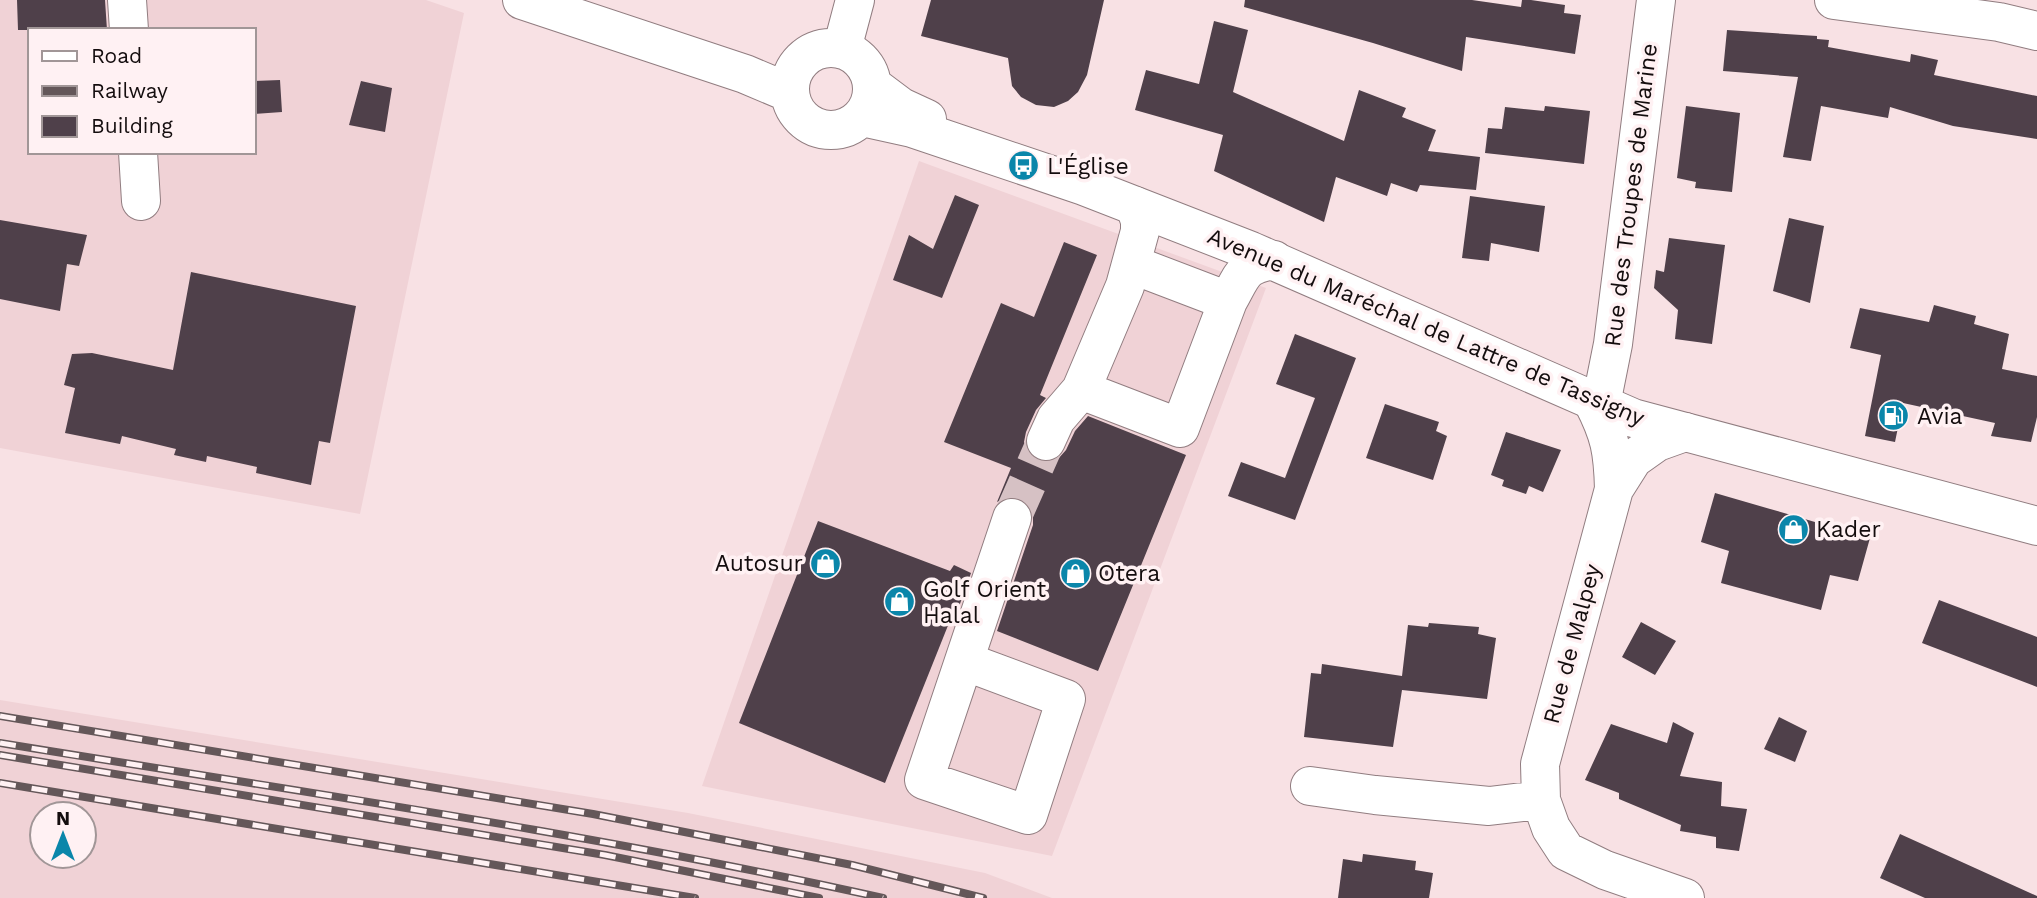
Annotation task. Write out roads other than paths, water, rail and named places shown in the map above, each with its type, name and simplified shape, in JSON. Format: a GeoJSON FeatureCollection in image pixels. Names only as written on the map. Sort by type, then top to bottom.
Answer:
{"type":"FeatureCollection","features":[{"type":"Feature","properties":{"kind":"main road"},"geometry":{"type":"LineString","coordinates":[[127,0],[129,28]]}},
{"type":"Feature","properties":{"kind":"main road"},"geometry":{"type":"LineString","coordinates":[[522,0],[745,74],[794,78]]}},
{"type":"Feature","properties":{"kind":"main road"},"geometry":{"type":"LineString","coordinates":[[566,0],[751,59],[794,78]]}},
{"type":"Feature","properties":{"kind":"main road"},"geometry":{"type":"LineString","coordinates":[[842,49],[855,0]]}},
{"type":"Feature","properties":{"kind":"main road","name":"Rue des Troupes de Marine"},"geometry":{"type":"LineString","coordinates":[[1598,395],[1613,344],[1656,0]]}},
{"type":"Feature","properties":{"kind":"main road"},"geometry":{"type":"LineString","coordinates":[[1834,0],[1999,22],[2037,31]]}},
{"type":"Feature","properties":{"kind":"main road"},"geometry":{"type":"LineString","coordinates":[[826,48],[842,49],[857,57],[868,70],[867,101],[849,126],[834,130],[818,128],[804,121],[794,108],[794,78],[811,53],[826,48]]}},
{"type":"Feature","properties":{"kind":"main road","name":"Avenue du Maréchal de Lattre de Tassigny"},"geometry":{"type":"LineString","coordinates":[[867,101],[901,107],[921,117],[1088,172],[1166,201],[1598,395],[1633,418],[2037,526]]}},
{"type":"Feature","properties":{"kind":"main road","name":"Avenue du Maréchal de Lattre de Tassigny"},"geometry":{"type":"LineString","coordinates":[[867,101],[912,128],[1084,186],[1274,260],[1598,395],[2037,510]]}},
{"type":"Feature","properties":{"kind":"main road"},"geometry":{"type":"LineString","coordinates":[[138,154],[141,201]]}},
{"type":"Feature","properties":{"kind":"main road"},"geometry":{"type":"LineString","coordinates":[[1045,441],[1056,419],[1080,390],[1125,286],[1140,231],[1135,206]]}},
{"type":"Feature","properties":{"kind":"main road"},"geometry":{"type":"LineString","coordinates":[[1080,390],[1180,428],[1228,301],[1246,270],[1258,263],[1274,260]]}},
{"type":"Feature","properties":{"kind":"main road"},"geometry":{"type":"LineString","coordinates":[[1131,264],[1228,301]]}},
{"type":"Feature","properties":{"kind":"main road","name":"Rue de Malpey"},"geometry":{"type":"LineString","coordinates":[[1541,800],[1540,764],[1614,489],[1614,457],[1598,395]]}},
{"type":"Feature","properties":{"kind":"main road","name":"Rue de Malpey"},"geometry":{"type":"LineString","coordinates":[[1614,489],[1633,459],[1657,442],[1685,432]]}},
{"type":"Feature","properties":{"kind":"main road"},"geometry":{"type":"LineString","coordinates":[[964,661],[1012,518]]}},
{"type":"Feature","properties":{"kind":"main road"},"geometry":{"type":"LineString","coordinates":[[1310,786],[1489,806],[1541,800],[1551,828],[1566,850],[1605,870],[1685,898]]}},
{"type":"Feature","properties":{"kind":"tunnel"},"geometry":{"type":"LineString","coordinates":[[1012,518],[1046,441]]}},
{"type":"Feature","properties":{"kind":"railway"},"geometry":{"type":"LineString","coordinates":[[0,716],[593,814],[852,865],[983,898]]}},
{"type":"Feature","properties":{"kind":"railway"},"geometry":{"type":"LineString","coordinates":[[0,743],[553,833],[883,898]]}},
{"type":"Feature","properties":{"kind":"railway"},"geometry":{"type":"LineString","coordinates":[[0,755],[605,855],[819,898]]}},
{"type":"Feature","properties":{"kind":"railway"},"geometry":{"type":"LineString","coordinates":[[0,783],[695,898]]}},
{"type":"Feature","properties":{"kind":"place","name":"L'Église"},"geometry":{"type":"Point","coordinates":[1024,166]}},
{"type":"Feature","properties":{"kind":"place","name":"Avia"},"geometry":{"type":"Point","coordinates":[1894,416]}},
{"type":"Feature","properties":{"kind":"place","name":"Kader"},"geometry":{"type":"Point","coordinates":[1793,529]}},
{"type":"Feature","properties":{"kind":"place","name":"Autosur"},"geometry":{"type":"Point","coordinates":[826,563]}},
{"type":"Feature","properties":{"kind":"place","name":"Otera"},"geometry":{"type":"Point","coordinates":[1075,573]}},
{"type":"Feature","properties":{"kind":"place","name":"Golf Orient Halal"},"geometry":{"type":"Point","coordinates":[900,602]}}]}
